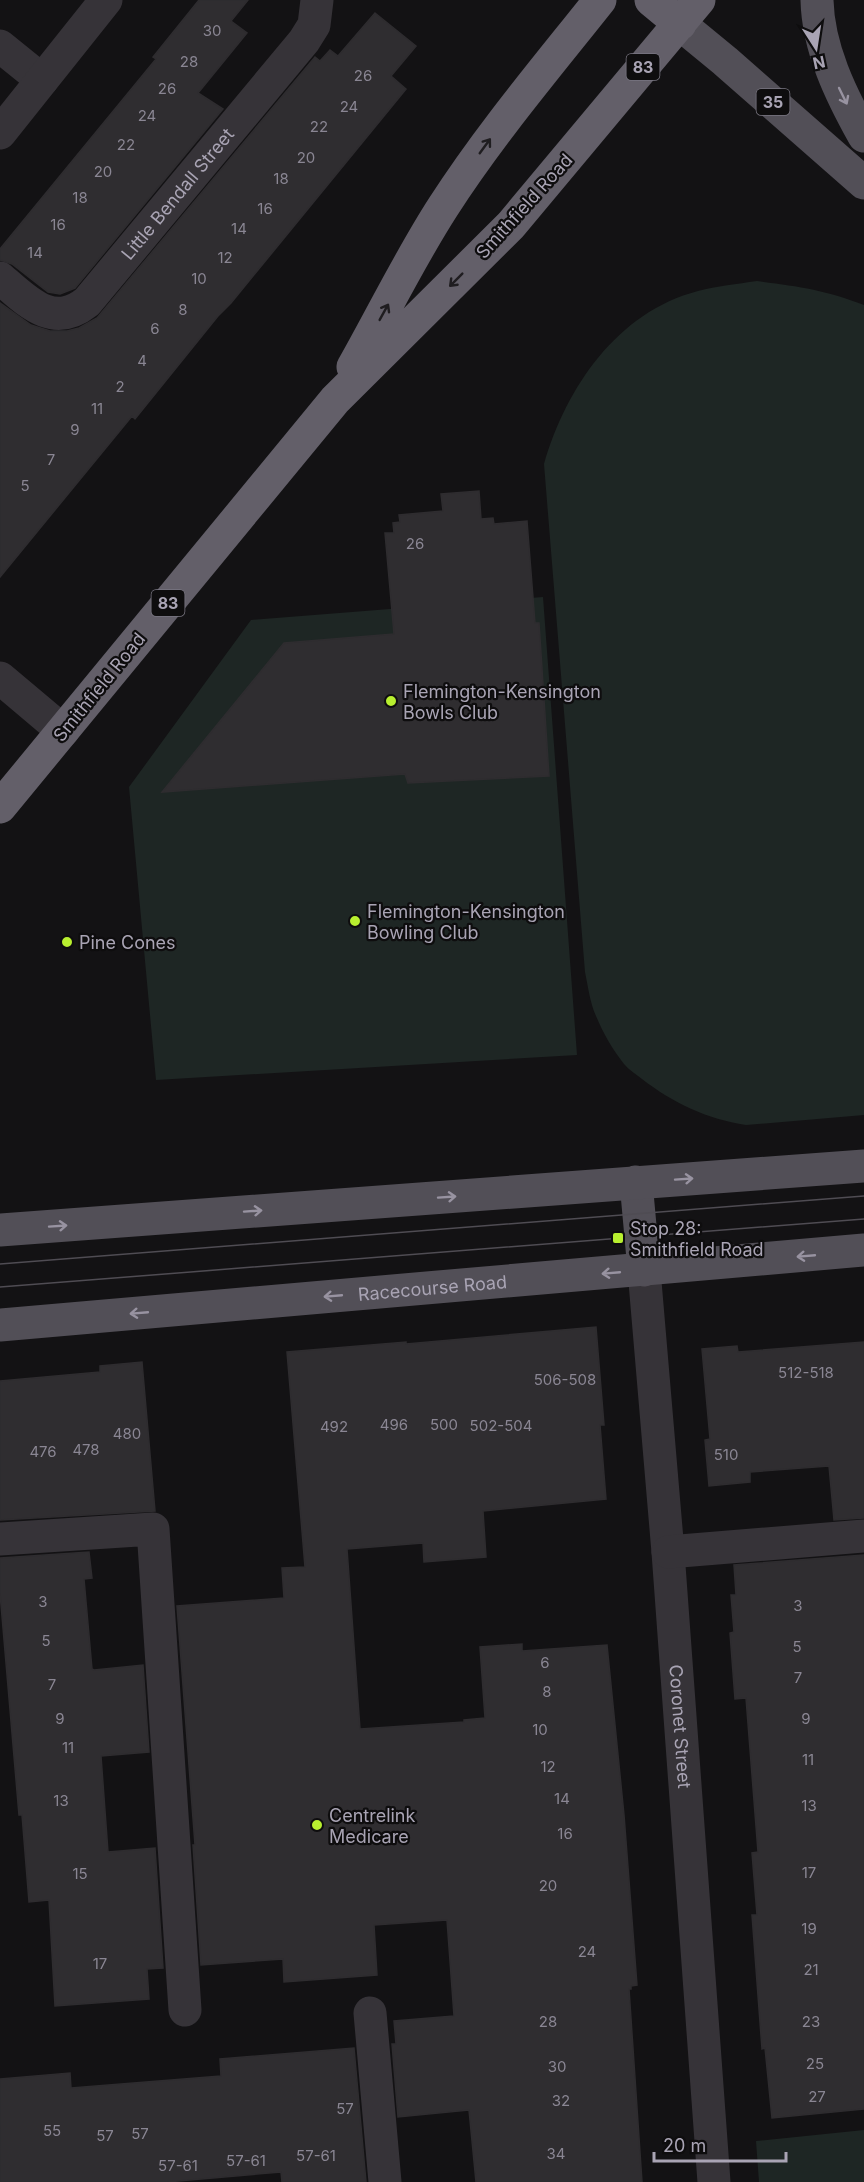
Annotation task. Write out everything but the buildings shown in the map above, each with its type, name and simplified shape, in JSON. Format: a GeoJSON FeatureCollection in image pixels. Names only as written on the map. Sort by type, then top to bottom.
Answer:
{"type":"FeatureCollection","features":[{"type":"Feature","properties":{"kind":"highway","name":"Smithfield Road"},"geometry":{"type":"LineString","coordinates":[[335,400],[447,200],[492,137],[600,0]]}},
{"type":"Feature","properties":{"kind":"highway","name":"35"},"geometry":{"type":"LineString","coordinates":[[651,0],[689,12]]}},
{"type":"Feature","properties":{"kind":"highway","name":"Smithfield Road"},"geometry":{"type":"LineString","coordinates":[[0,807],[335,400],[511,225],[689,12]]}},
{"type":"Feature","properties":{"kind":"main road"},"geometry":{"type":"LineString","coordinates":[[817,0],[821,31],[837,84],[864,136]]}},
{"type":"Feature","properties":{"kind":"main road","name":"35"},"geometry":{"type":"LineString","coordinates":[[689,12],[725,60],[864,183]]}},
{"type":"Feature","properties":{"kind":"main road"},"geometry":{"type":"LineString","coordinates":[[0,1230],[864,1166]]}},
{"type":"Feature","properties":{"kind":"main road"},"geometry":{"type":"LineString","coordinates":[[636,1182],[644,1270]]}},
{"type":"Feature","properties":{"kind":"main road","name":"Racecourse Road"},"geometry":{"type":"LineString","coordinates":[[0,1325],[864,1250]]}},
{"type":"Feature","properties":{"kind":"street"},"geometry":{"type":"LineString","coordinates":[[0,133],[106,0]]}},
{"type":"Feature","properties":{"kind":"street","name":"Little Bendall Street"},"geometry":{"type":"LineString","coordinates":[[0,278],[32,305],[56,314],[68,313],[87,302],[304,41],[314,25],[317,0]]}},
{"type":"Feature","properties":{"kind":"street"},"geometry":{"type":"LineString","coordinates":[[0,46],[42,80]]}},
{"type":"Feature","properties":{"kind":"street"},"geometry":{"type":"LineString","coordinates":[[0,678],[63,731]]}},
{"type":"Feature","properties":{"kind":"street","name":"Coronet Street"},"geometry":{"type":"LineString","coordinates":[[644,1270],[668,1552],[714,2182]]}},
{"type":"Feature","properties":{"kind":"street"},"geometry":{"type":"LineString","coordinates":[[0,1539],[153,1529],[185,2010]]}},
{"type":"Feature","properties":{"kind":"street"},"geometry":{"type":"LineString","coordinates":[[668,1552],[864,1536]]}},
{"type":"Feature","properties":{"kind":"street"},"geometry":{"type":"LineString","coordinates":[[370,2013],[385,2182]]}},
{"type":"Feature","properties":{"kind":"shaded area"},"geometry":{"type":"Polygon","coordinates":[[[757,281],[811,289],[864,305],[864,1115],[746,1125],[718,1119],[691,1109],[654,1088],[633,1072],[612,1047],[592,1006],[585,972],[544,464],[566,408],[581,381],[619,335],[643,316],[669,301],[705,289],[757,281]]]}},
{"type":"Feature","properties":{"kind":"shaded area","name":"Flemington-Kensington Bowling Club"},"geometry":{"type":"Polygon","coordinates":[[[543,597],[577,1055],[156,1080],[129,787],[251,620],[543,597]]]}},
{"type":"Feature","properties":{"kind":"shaded area"},"geometry":{"type":"Polygon","coordinates":[[[864,2130],[864,2182],[759,2182],[756,2141],[864,2130]]]}},
{"type":"Feature","properties":{"kind":"tram line"},"geometry":{"type":"LineString","coordinates":[[0,1264],[864,1196]]}},
{"type":"Feature","properties":{"kind":"tram line"},"geometry":{"type":"LineString","coordinates":[[0,1287],[864,1219]]}},
{"type":"Feature","properties":{"kind":"place","name":"Flemington-Kensington Bowls Club"},"geometry":{"type":"Point","coordinates":[391,701]}},
{"type":"Feature","properties":{"kind":"place","name":"Flemington-Kensington Bowling Club"},"geometry":{"type":"Point","coordinates":[355,921]}},
{"type":"Feature","properties":{"kind":"place","name":"Pine Cones"},"geometry":{"type":"Point","coordinates":[67,942]}},
{"type":"Feature","properties":{"kind":"place","name":"Stop 28: Smithfield Road"},"geometry":{"type":"Point","coordinates":[618,1238]}},
{"type":"Feature","properties":{"kind":"place","name":"Centrelink Medicare"},"geometry":{"type":"Point","coordinates":[317,1825]}}]}
